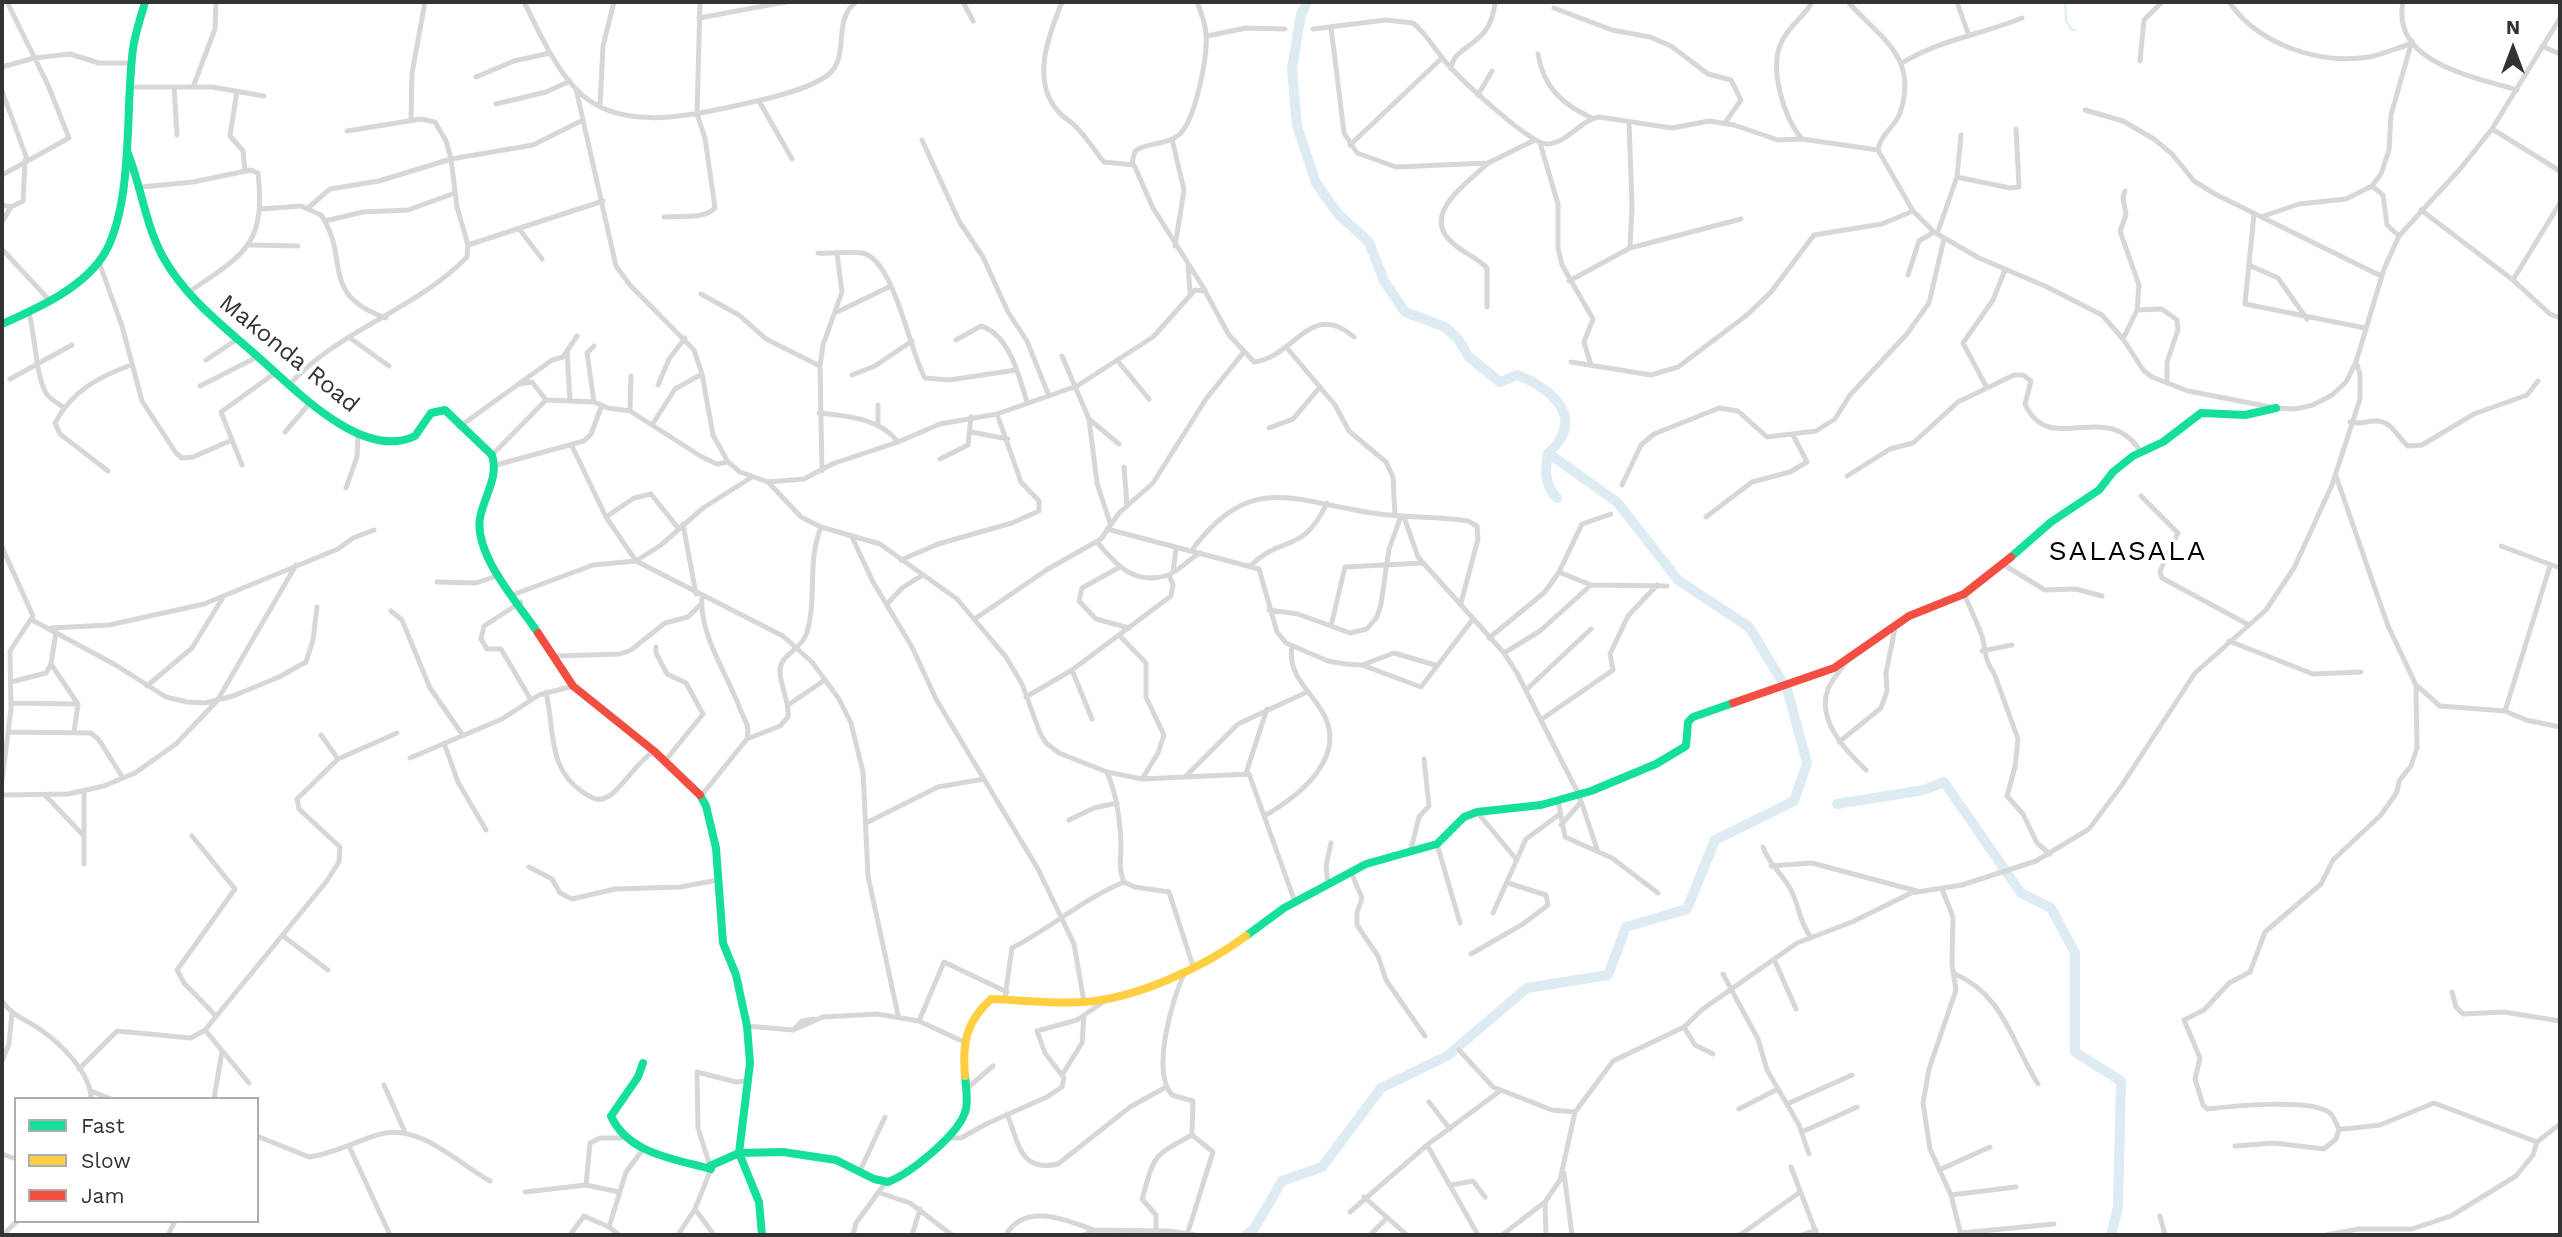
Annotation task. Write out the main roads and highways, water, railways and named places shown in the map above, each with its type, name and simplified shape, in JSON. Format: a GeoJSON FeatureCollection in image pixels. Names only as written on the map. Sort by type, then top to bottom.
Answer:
{"type":"FeatureCollection","features":[{"type":"Feature","properties":{"kind":"waterway"},"geometry":{"type":"LineString","coordinates":[[1307,2],[1301,14],[1292,69],[1297,126],[1316,183],[1339,215],[1369,242],[1384,281],[1405,312],[1445,327],[1458,339],[1469,357],[1500,382],[1517,375],[1543,388],[1561,406],[1565,429],[1548,453],[1546,465],[1546,477],[1557,498]]}},
{"type":"Feature","properties":{"kind":"waterway"},"geometry":{"type":"LineString","coordinates":[[2065,2],[2066,21],[2072,30],[2075,30]]}},
{"type":"Feature","properties":{"kind":"waterway"},"geometry":{"type":"LineString","coordinates":[[1548,453],[1617,502],[1678,580],[1749,627],[1783,683]]}},
{"type":"Feature","properties":{"kind":"waterway"},"geometry":{"type":"LineString","coordinates":[[1246,1235],[1254,1229],[1282,1181],[1322,1167],[1381,1088],[1447,1056],[1527,988],[1608,975],[1626,927],[1687,909],[1715,840],[1794,801],[1807,763],[1787,689]]}},
{"type":"Feature","properties":{"kind":"waterway"},"geometry":{"type":"LineString","coordinates":[[1837,804],[1924,790],[1944,782],[2021,893],[2051,908],[2075,953],[2075,1052],[2121,1081],[2118,1207],[2111,1235]]}},
{"type":"Feature","properties":{"kind":"district","name":"SALASALA"},"geometry":{"type":"Point","coordinates":[2128,552]}}]}
